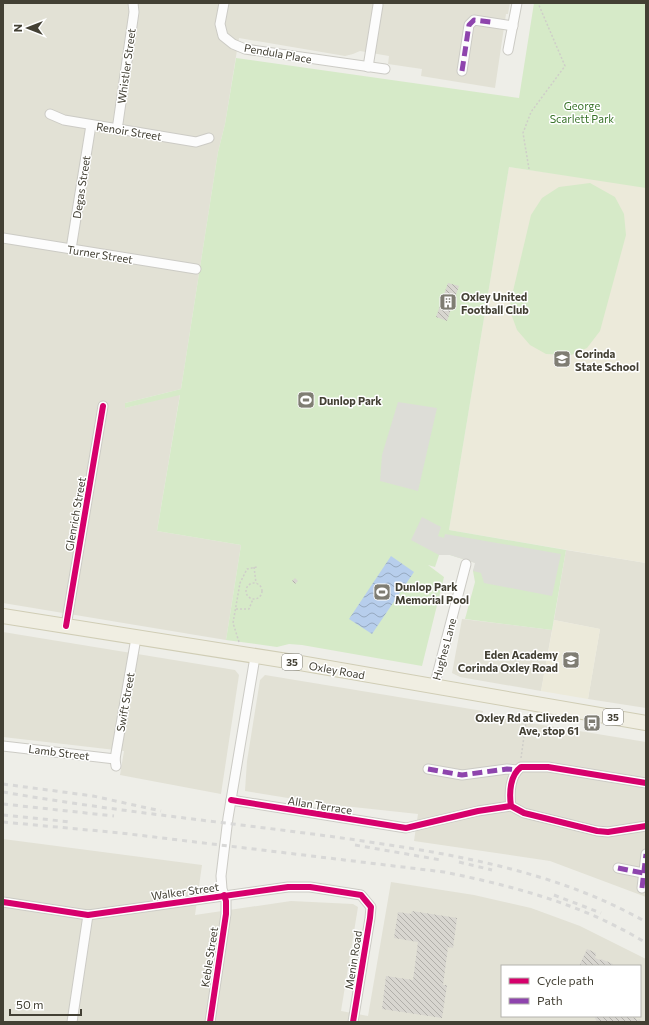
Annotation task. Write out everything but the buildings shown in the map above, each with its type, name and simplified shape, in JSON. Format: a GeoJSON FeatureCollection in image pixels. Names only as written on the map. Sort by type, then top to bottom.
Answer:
{"type":"FeatureCollection","features":[{"type":"Feature","properties":{"kind":"main road","name":"Oxley Road"},"geometry":{"type":"LineString","coordinates":[[3,616],[255,656],[646,722]]}},
{"type":"Feature","properties":{"kind":"street","name":"Whistler Street"},"geometry":{"type":"LineString","coordinates":[[117,130],[134,12],[133,3]]}},
{"type":"Feature","properties":{"kind":"street","name":"Pendula Place"},"geometry":{"type":"LineString","coordinates":[[224,3],[220,24],[223,36],[232,44],[244,48],[385,69]]}},
{"type":"Feature","properties":{"kind":"street"},"geometry":{"type":"LineString","coordinates":[[508,50],[517,3]]}},
{"type":"Feature","properties":{"kind":"street"},"geometry":{"type":"LineString","coordinates":[[368,67],[378,5]]}},
{"type":"Feature","properties":{"kind":"street"},"geometry":{"type":"LineString","coordinates":[[462,71],[469,25],[474,20],[512,26]]}},
{"type":"Feature","properties":{"kind":"street","name":"Renoir Street"},"geometry":{"type":"LineString","coordinates":[[50,114],[64,120],[196,142],[209,138]]}},
{"type":"Feature","properties":{"kind":"street","name":"Degas Street"},"geometry":{"type":"LineString","coordinates":[[71,249],[91,125]]}},
{"type":"Feature","properties":{"kind":"street","name":"Turner Street"},"geometry":{"type":"LineString","coordinates":[[3,238],[196,269]]}},
{"type":"Feature","properties":{"kind":"street","name":"Glenrich Street"},"geometry":{"type":"LineString","coordinates":[[66,626],[104,406]]}},
{"type":"Feature","properties":{"kind":"street","name":"Hughes Lane"},"geometry":{"type":"LineString","coordinates":[[434,687],[466,564]]}},
{"type":"Feature","properties":{"kind":"street","name":"Swift Street"},"geometry":{"type":"LineString","coordinates":[[115,762],[136,638]]}},
{"type":"Feature","properties":{"kind":"street"},"geometry":{"type":"LineString","coordinates":[[224,895],[221,876],[231,800],[255,656]]}},
{"type":"Feature","properties":{"kind":"street","name":"Lamb Street"},"geometry":{"type":"LineString","coordinates":[[3,746],[115,762]]}},
{"type":"Feature","properties":{"kind":"street"},"geometry":{"type":"LineString","coordinates":[[428,769],[462,775],[536,765],[646,783]]}},
{"type":"Feature","properties":{"kind":"street"},"geometry":{"type":"LineString","coordinates":[[519,768],[513,777],[510,798],[511,806],[524,813],[597,831],[608,832],[646,826]]}},
{"type":"Feature","properties":{"kind":"street","name":"Allan Terrace"},"geometry":{"type":"LineString","coordinates":[[231,800],[406,828],[478,811],[511,806]]}},
{"type":"Feature","properties":{"kind":"street"},"geometry":{"type":"LineString","coordinates":[[642,888],[646,854]]}},
{"type":"Feature","properties":{"kind":"street"},"geometry":{"type":"LineString","coordinates":[[618,868],[643,873]]}},
{"type":"Feature","properties":{"kind":"street","name":"Walker Street"},"geometry":{"type":"LineString","coordinates":[[3,902],[88,915],[224,895],[288,887],[310,887],[361,895],[368,902]]}},
{"type":"Feature","properties":{"kind":"street","name":"Keble Street"},"geometry":{"type":"LineString","coordinates":[[210,1022],[226,914],[226,901],[224,895]]}},
{"type":"Feature","properties":{"kind":"street","name":"Menin Road"},"geometry":{"type":"LineString","coordinates":[[354,1022],[370,918],[370,907],[368,902]]}},
{"type":"Feature","properties":{"kind":"street"},"geometry":{"type":"LineString","coordinates":[[72,1022],[88,915]]}},
{"type":"Feature","properties":{"kind":"path"},"geometry":{"type":"LineString","coordinates":[[530,169],[523,133],[531,112],[565,66],[538,3]]}},
{"type":"Feature","properties":{"kind":"path"},"geometry":{"type":"LineString","coordinates":[[254,567],[256,583],[260,586],[262,591],[259,598],[253,599],[247,595],[246,590],[248,586],[256,583]]}},
{"type":"Feature","properties":{"kind":"path"},"geometry":{"type":"LineString","coordinates":[[239,644],[240,640],[233,628],[242,576],[247,569],[257,567]]}},
{"type":"Feature","properties":{"kind":"path"},"geometry":{"type":"LineString","coordinates":[[236,608],[249,609],[253,599]]}},
{"type":"Feature","properties":{"kind":"path"},"geometry":{"type":"LineString","coordinates":[[519,768],[527,715]]}},
{"type":"Feature","properties":{"kind":"shaded area"},"geometry":{"type":"Polygon","coordinates":[[[3,3],[510,3],[508,14],[506,14],[495,88],[421,76],[422,69],[388,64],[389,56],[360,51],[345,56],[239,38],[225,124],[218,152],[181,389],[125,403],[125,408],[180,394],[157,531],[241,545],[226,640],[3,603],[3,3]]]}},
{"type":"Feature","properties":{"kind":"shaded area","name":"Corinda State School"},"geometry":{"type":"Polygon","coordinates":[[[509,167],[646,187],[646,563],[449,530],[509,167]]]}},
{"type":"Feature","properties":{"kind":"shaded area"},"geometry":{"type":"Polygon","coordinates":[[[398,402],[437,408],[418,491],[380,481],[382,455],[398,402]]]}},
{"type":"Feature","properties":{"kind":"shaded area"},"geometry":{"type":"Polygon","coordinates":[[[422,517],[441,527],[438,536],[444,538],[445,534],[561,554],[552,596],[484,583],[481,573],[473,571],[475,563],[450,555],[439,555],[411,540],[422,517]]]}},
{"type":"Feature","properties":{"kind":"shaded area"},"geometry":{"type":"Polygon","coordinates":[[[566,550],[646,563],[646,708],[588,699],[600,629],[554,620],[566,550]]]}},
{"type":"Feature","properties":{"kind":"shaded area"},"geometry":{"type":"Polygon","coordinates":[[[462,619],[552,630],[541,691],[460,677],[452,673],[462,619]]]}},
{"type":"Feature","properties":{"kind":"shaded area","name":"Eden Academy Corinda Oxley Road"},"geometry":{"type":"Polygon","coordinates":[[[554,620],[600,629],[588,699],[541,691],[554,620]]]}},
{"type":"Feature","properties":{"kind":"shaded area"},"geometry":{"type":"Polygon","coordinates":[[[3,632],[235,670],[239,675],[221,794],[120,775],[124,751],[3,737],[3,632]]]}},
{"type":"Feature","properties":{"kind":"shaded area"},"geometry":{"type":"Polygon","coordinates":[[[265,675],[483,711],[482,715],[646,742],[646,897],[550,861],[414,841],[418,814],[325,804],[245,791],[247,761],[260,680],[265,675]]]}},
{"type":"Feature","properties":{"kind":"shaded area"},"geometry":{"type":"Polygon","coordinates":[[[3,839],[202,865],[195,915],[291,901],[353,904],[358,907],[341,1011],[368,1016],[391,882],[474,895],[531,908],[580,926],[646,959],[646,1022],[3,1022],[3,839]]]}},
{"type":"Feature","properties":{"kind":"green space","name":"Dunlop Park"},"geometry":{"type":"Polygon","coordinates":[[[534,3],[646,3],[646,188],[509,167],[449,530],[566,550],[552,630],[465,619],[475,582],[473,571],[476,563],[450,555],[439,555],[435,567],[428,565],[444,577],[422,666],[302,645],[289,644],[277,647],[226,640],[241,545],[157,531],[180,395],[125,408],[125,403],[181,389],[218,152],[225,124],[236,58],[519,98],[534,3]]]}},
{"type":"Feature","properties":{"kind":"green space"},"geometry":{"type":"Polygon","coordinates":[[[590,183],[615,197],[624,214],[626,235],[600,331],[587,348],[571,355],[546,354],[530,345],[517,330],[509,308],[531,215],[542,198],[559,187],[590,183]]]}},
{"type":"Feature","properties":{"kind":"water"},"geometry":{"type":"Polygon","coordinates":[[[391,556],[414,572],[372,634],[349,619],[391,556]]]}},
{"type":"Feature","properties":{"kind":"railway"},"geometry":{"type":"LineString","coordinates":[[3,784],[93,796],[161,811]]}},
{"type":"Feature","properties":{"kind":"railway"},"geometry":{"type":"LineString","coordinates":[[3,792],[127,811],[335,837],[455,856],[534,875],[572,888],[610,903],[646,922]]}},
{"type":"Feature","properties":{"kind":"railway"},"geometry":{"type":"LineString","coordinates":[[3,804],[114,816]]}},
{"type":"Feature","properties":{"kind":"railway"},"geometry":{"type":"LineString","coordinates":[[3,815],[71,822]]}},
{"type":"Feature","properties":{"kind":"railway"},"geometry":{"type":"LineString","coordinates":[[3,822],[121,833],[444,872],[497,884],[548,898],[599,918],[646,943]]}},
{"type":"Feature","properties":{"kind":"railway"},"geometry":{"type":"LineString","coordinates":[[355,845],[441,860]]}},
{"type":"Feature","properties":{"kind":"railway"},"geometry":{"type":"LineString","coordinates":[[459,862],[492,870]]}},
{"type":"Feature","properties":{"kind":"railway"},"geometry":{"type":"LineString","coordinates":[[554,895],[601,913]]}},
{"type":"Feature","properties":{"kind":"marked path"},"geometry":{"type":"LineString","coordinates":[[462,71],[469,25],[474,20],[491,22]]}},
{"type":"Feature","properties":{"kind":"marked path"},"geometry":{"type":"LineString","coordinates":[[428,769],[462,775],[507,769],[517,770]]}},
{"type":"Feature","properties":{"kind":"marked path"},"geometry":{"type":"LineString","coordinates":[[642,888],[646,854]]}},
{"type":"Feature","properties":{"kind":"marked path"},"geometry":{"type":"LineString","coordinates":[[618,868],[643,873]]}},
{"type":"Feature","properties":{"kind":"cycle path"},"geometry":{"type":"LineString","coordinates":[[66,626],[103,406]]}},
{"type":"Feature","properties":{"kind":"cycle path"},"geometry":{"type":"LineString","coordinates":[[646,783],[548,767],[521,767],[517,770],[512,779],[510,796],[511,806],[524,813],[597,831],[608,832],[646,826]]}},
{"type":"Feature","properties":{"kind":"cycle path"},"geometry":{"type":"LineString","coordinates":[[231,800],[406,828],[478,811],[511,806]]}},
{"type":"Feature","properties":{"kind":"cycle path"},"geometry":{"type":"LineString","coordinates":[[3,902],[88,915],[288,887],[310,887],[361,895],[371,907],[353,1022]]}},
{"type":"Feature","properties":{"kind":"cycle path"},"geometry":{"type":"LineString","coordinates":[[210,1022],[226,914],[226,901],[224,895]]}},
{"type":"Feature","properties":{"kind":"place","name":"Oxley United Football Club"},"geometry":{"type":"Point","coordinates":[448,302]}},
{"type":"Feature","properties":{"kind":"place","name":"Corinda State School"},"geometry":{"type":"Point","coordinates":[562,359]}},
{"type":"Feature","properties":{"kind":"place","name":"Dunlop Park"},"geometry":{"type":"Point","coordinates":[306,400]}},
{"type":"Feature","properties":{"kind":"place","name":"Dunlop Park Memorial Pool"},"geometry":{"type":"Point","coordinates":[382,592]}},
{"type":"Feature","properties":{"kind":"place","name":"Eden Academy Corinda Oxley Road"},"geometry":{"type":"Point","coordinates":[571,660]}},
{"type":"Feature","properties":{"kind":"place","name":"Oxley Rd at Cliveden Ave, stop 61"},"geometry":{"type":"Point","coordinates":[592,723]}},
{"type":"Feature","properties":{"kind":"park label","name":"George Scarlett Park"},"geometry":{"type":"Point","coordinates":[582,111]}}]}
